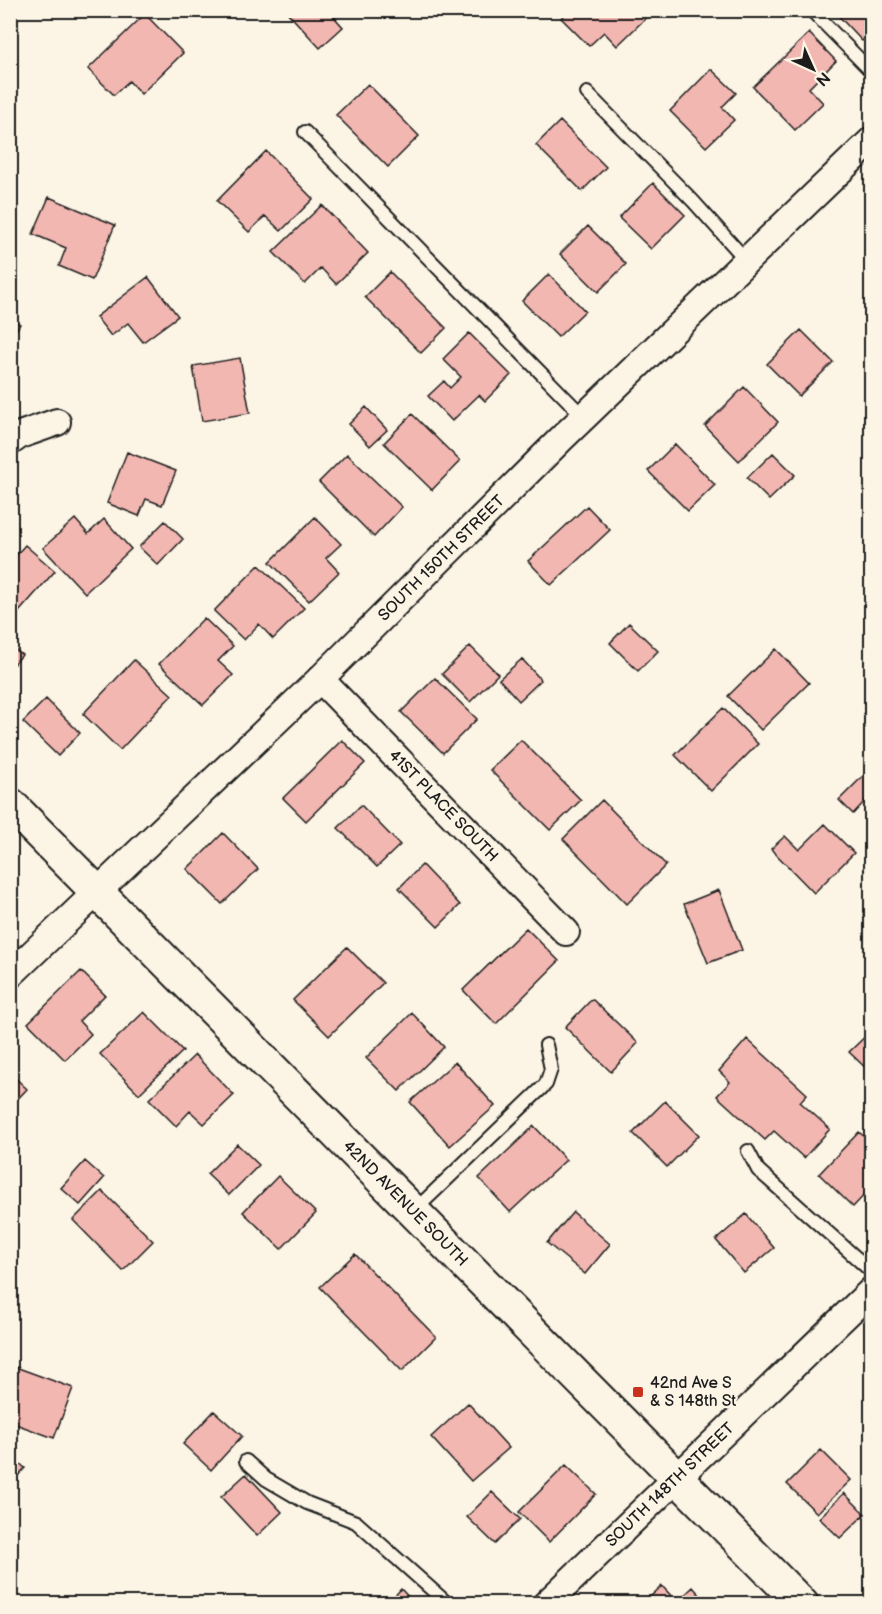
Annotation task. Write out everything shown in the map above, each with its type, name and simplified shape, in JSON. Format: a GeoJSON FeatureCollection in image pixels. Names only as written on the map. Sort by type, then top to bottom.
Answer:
{"type":"FeatureCollection","features":[{"type":"Feature","properties":{"kind":"street","name":"SOUTH 150TH STREET"},"geometry":{"type":"LineString","coordinates":[[10,975],[320,678],[584,417],[872,140]]}},
{"type":"Feature","properties":{"kind":"street"},"geometry":{"type":"LineString","coordinates":[[10,442],[20,435],[57,422]]}},
{"type":"Feature","properties":{"kind":"street","name":"41ST PLACE SOUTH"},"geometry":{"type":"LineString","coordinates":[[320,678],[566,932]]}},
{"type":"Feature","properties":{"kind":"street","name":"42ND AVENUE SOUTH"},"geometry":{"type":"LineString","coordinates":[[10,804],[802,1604]]}},
{"type":"Feature","properties":{"kind":"street","name":"SOUTH 148TH STREET"},"geometry":{"type":"LineString","coordinates":[[546,1604],[872,1290]]}},
{"type":"Feature","properties":{"kind":"lane"},"geometry":{"type":"LineString","coordinates":[[811,10],[872,72]]}},
{"type":"Feature","properties":{"kind":"lane"},"geometry":{"type":"LineString","coordinates":[[586,93],[693,201],[747,261]]}},
{"type":"Feature","properties":{"kind":"lane"},"geometry":{"type":"LineString","coordinates":[[305,132],[584,417]]}},
{"type":"Feature","properties":{"kind":"lane"},"geometry":{"type":"LineString","coordinates":[[414,1211],[546,1084],[551,1069],[546,1045]]}},
{"type":"Feature","properties":{"kind":"lane"},"geometry":{"type":"LineString","coordinates":[[748,1151],[758,1170],[872,1272]]}},
{"type":"Feature","properties":{"kind":"lane"},"geometry":{"type":"LineString","coordinates":[[246,1461],[266,1479],[308,1503],[356,1522],[448,1604]]}},
{"type":"Feature","properties":{"kind":"building"},"geometry":{"type":"Polygon","coordinates":[[[285,10],[328,10],[343,27],[320,48],[285,10]]]}},
{"type":"Feature","properties":{"kind":"building"},"geometry":{"type":"Polygon","coordinates":[[[569,10],[639,10],[646,18],[617,46],[604,32],[589,46],[561,18],[569,10]]]}},
{"type":"Feature","properties":{"kind":"building"},"geometry":{"type":"Polygon","coordinates":[[[833,10],[872,10],[872,32],[862,41],[833,10]]]}},
{"type":"Feature","properties":{"kind":"building"},"geometry":{"type":"Polygon","coordinates":[[[145,14],[183,53],[141,94],[129,81],[114,95],[88,69],[145,14]]]}},
{"type":"Feature","properties":{"kind":"building"},"geometry":{"type":"Polygon","coordinates":[[[809,33],[836,61],[809,88],[823,103],[795,130],[753,87],[809,33]]]}},
{"type":"Feature","properties":{"kind":"building"},"geometry":{"type":"Polygon","coordinates":[[[711,69],[736,93],[722,107],[734,120],[706,147],[670,111],[711,69]]]}},
{"type":"Feature","properties":{"kind":"building"},"geometry":{"type":"Polygon","coordinates":[[[368,84],[419,136],[388,167],[336,115],[368,84]]]}},
{"type":"Feature","properties":{"kind":"building"},"geometry":{"type":"Polygon","coordinates":[[[560,121],[606,167],[582,191],[536,145],[560,121]]]}},
{"type":"Feature","properties":{"kind":"building"},"geometry":{"type":"Polygon","coordinates":[[[266,151],[313,199],[281,231],[265,216],[249,232],[217,201],[266,151]]]}},
{"type":"Feature","properties":{"kind":"building"},"geometry":{"type":"Polygon","coordinates":[[[653,183],[685,215],[651,249],[619,218],[653,183]]]}},
{"type":"Feature","properties":{"kind":"building"},"geometry":{"type":"Polygon","coordinates":[[[49,197],[115,225],[92,280],[59,266],[66,248],[33,234],[49,197]]]}},
{"type":"Feature","properties":{"kind":"building"},"geometry":{"type":"Polygon","coordinates":[[[322,205],[368,253],[336,284],[321,268],[305,284],[273,252],[322,205]]]}},
{"type":"Feature","properties":{"kind":"building"},"geometry":{"type":"Polygon","coordinates":[[[588,226],[626,264],[598,292],[560,254],[588,226]]]}},
{"type":"Feature","properties":{"kind":"building"},"geometry":{"type":"Polygon","coordinates":[[[390,272],[446,328],[421,353],[365,297],[390,272]]]}},
{"type":"Feature","properties":{"kind":"building"},"geometry":{"type":"Polygon","coordinates":[[[549,274],[585,311],[558,337],[522,301],[549,274]]]}},
{"type":"Feature","properties":{"kind":"building"},"geometry":{"type":"Polygon","coordinates":[[[148,277],[178,316],[143,342],[128,323],[111,336],[96,317],[148,277]]]}},
{"type":"Feature","properties":{"kind":"building"},"geometry":{"type":"Polygon","coordinates":[[[10,319],[20,324],[10,340],[10,319]]]}},
{"type":"Feature","properties":{"kind":"building"},"geometry":{"type":"Polygon","coordinates":[[[801,330],[833,362],[799,396],[767,364],[801,330]]]}},
{"type":"Feature","properties":{"kind":"building"},"geometry":{"type":"Polygon","coordinates":[[[469,333],[511,375],[485,401],[479,395],[452,421],[428,396],[444,381],[450,388],[461,377],[443,359],[469,333]]]}},
{"type":"Feature","properties":{"kind":"building"},"geometry":{"type":"Polygon","coordinates":[[[240,358],[250,413],[202,421],[193,366],[240,358]]]}},
{"type":"Feature","properties":{"kind":"building"},"geometry":{"type":"Polygon","coordinates":[[[744,387],[778,422],[739,461],[705,426],[744,387]]]}},
{"type":"Feature","properties":{"kind":"building"},"geometry":{"type":"Polygon","coordinates":[[[366,407],[387,430],[370,446],[349,424],[366,407]]]}},
{"type":"Feature","properties":{"kind":"building"},"geometry":{"type":"Polygon","coordinates":[[[412,414],[460,461],[432,490],[384,443],[412,414]]]}},
{"type":"Feature","properties":{"kind":"building"},"geometry":{"type":"Polygon","coordinates":[[[675,444],[715,485],[688,511],[648,471],[675,444]]]}},
{"type":"Feature","properties":{"kind":"building"},"geometry":{"type":"Polygon","coordinates":[[[127,452],[176,471],[162,505],[146,499],[139,516],[107,503],[127,452]]]}},
{"type":"Feature","properties":{"kind":"building"},"geometry":{"type":"Polygon","coordinates":[[[773,453],[795,475],[769,500],[747,478],[773,453]]]}},
{"type":"Feature","properties":{"kind":"building"},"geometry":{"type":"Polygon","coordinates":[[[347,454],[402,507],[374,537],[319,482],[347,454]]]}},
{"type":"Feature","properties":{"kind":"building"},"geometry":{"type":"Polygon","coordinates":[[[587,506],[610,530],[551,585],[528,561],[587,506]]]}},
{"type":"Feature","properties":{"kind":"building"},"geometry":{"type":"Polygon","coordinates":[[[315,517],[341,544],[326,558],[339,572],[309,601],[270,562],[315,517]]]}},
{"type":"Feature","properties":{"kind":"building"},"geometry":{"type":"Polygon","coordinates":[[[75,519],[88,534],[104,519],[131,549],[85,593],[43,548],[75,519]]]}},
{"type":"Feature","properties":{"kind":"building"},"geometry":{"type":"Polygon","coordinates":[[[165,521],[183,539],[158,565],[139,547],[165,521]]]}},
{"type":"Feature","properties":{"kind":"building"},"geometry":{"type":"Polygon","coordinates":[[[25,545],[55,571],[10,622],[10,562],[25,545]]]}},
{"type":"Feature","properties":{"kind":"building"},"geometry":{"type":"Polygon","coordinates":[[[259,565],[304,608],[273,639],[259,624],[244,640],[214,611],[259,565]]]}},
{"type":"Feature","properties":{"kind":"building"},"geometry":{"type":"Polygon","coordinates":[[[204,618],[233,646],[218,661],[233,675],[203,705],[159,664],[204,618]]]}},
{"type":"Feature","properties":{"kind":"building"},"geometry":{"type":"Polygon","coordinates":[[[629,623],[658,651],[638,671],[610,643],[629,623]]]}},
{"type":"Feature","properties":{"kind":"building"},"geometry":{"type":"Polygon","coordinates":[[[10,645],[22,655],[10,668],[10,645]]]}},
{"type":"Feature","properties":{"kind":"building"},"geometry":{"type":"Polygon","coordinates":[[[470,646],[498,674],[470,702],[442,674],[470,646]]]}},
{"type":"Feature","properties":{"kind":"building"},"geometry":{"type":"Polygon","coordinates":[[[776,649],[809,683],[761,730],[728,696],[776,649]]]}},
{"type":"Feature","properties":{"kind":"building"},"geometry":{"type":"Polygon","coordinates":[[[522,659],[541,680],[519,701],[499,679],[522,659]]]}},
{"type":"Feature","properties":{"kind":"building"},"geometry":{"type":"Polygon","coordinates":[[[134,660],[172,695],[120,750],[83,714],[134,660]]]}},
{"type":"Feature","properties":{"kind":"building"},"geometry":{"type":"Polygon","coordinates":[[[435,678],[477,719],[443,753],[401,712],[435,678]]]}},
{"type":"Feature","properties":{"kind":"building"},"geometry":{"type":"Polygon","coordinates":[[[46,699],[80,733],[58,756],[23,722],[46,699]]]}},
{"type":"Feature","properties":{"kind":"building"},"geometry":{"type":"Polygon","coordinates":[[[723,708],[758,744],[711,791],[675,755],[723,708]]]}},
{"type":"Feature","properties":{"kind":"building"},"geometry":{"type":"Polygon","coordinates":[[[342,740],[365,763],[306,821],[283,798],[342,740]]]}},
{"type":"Feature","properties":{"kind":"building"},"geometry":{"type":"Polygon","coordinates":[[[521,740],[581,800],[550,830],[490,770],[521,740]]]}},
{"type":"Feature","properties":{"kind":"building"},"geometry":{"type":"Polygon","coordinates":[[[872,767],[872,803],[867,799],[853,814],[839,800],[872,767]]]}},
{"type":"Feature","properties":{"kind":"building"},"geometry":{"type":"Polygon","coordinates":[[[602,800],[666,865],[627,904],[563,839],[602,800]]]}},
{"type":"Feature","properties":{"kind":"building"},"geometry":{"type":"Polygon","coordinates":[[[361,805],[400,845],[377,867],[338,828],[361,805]]]}},
{"type":"Feature","properties":{"kind":"building"},"geometry":{"type":"Polygon","coordinates":[[[825,824],[854,853],[814,893],[771,849],[785,836],[799,850],[825,824]]]}},
{"type":"Feature","properties":{"kind":"building"},"geometry":{"type":"Polygon","coordinates":[[[223,833],[258,869],[222,904],[187,869],[223,833]]]}},
{"type":"Feature","properties":{"kind":"building"},"geometry":{"type":"Polygon","coordinates":[[[422,865],[460,905],[438,927],[399,888],[422,865]]]}},
{"type":"Feature","properties":{"kind":"building"},"geometry":{"type":"Polygon","coordinates":[[[719,890],[742,950],[708,963],[684,904],[719,890]]]}},
{"type":"Feature","properties":{"kind":"building"},"geometry":{"type":"Polygon","coordinates":[[[526,928],[559,961],[496,1024],[463,990],[526,928]]]}},
{"type":"Feature","properties":{"kind":"building"},"geometry":{"type":"Polygon","coordinates":[[[347,947],[383,983],[329,1036],[293,1000],[347,947]]]}},
{"type":"Feature","properties":{"kind":"building"},"geometry":{"type":"Polygon","coordinates":[[[81,971],[105,995],[79,1021],[91,1034],[65,1060],[28,1023],[81,971]]]}},
{"type":"Feature","properties":{"kind":"building"},"geometry":{"type":"Polygon","coordinates":[[[592,999],[638,1043],[611,1072],[565,1027],[592,999]]]}},
{"type":"Feature","properties":{"kind":"building"},"geometry":{"type":"Polygon","coordinates":[[[144,1012],[183,1051],[139,1094],[100,1054],[144,1012]]]}},
{"type":"Feature","properties":{"kind":"building"},"geometry":{"type":"Polygon","coordinates":[[[412,1013],[444,1047],[399,1091],[366,1058],[412,1013]]]}},
{"type":"Feature","properties":{"kind":"building"},"geometry":{"type":"Polygon","coordinates":[[[872,1030],[872,1070],[870,1072],[849,1052],[872,1030]]]}},
{"type":"Feature","properties":{"kind":"building"},"geometry":{"type":"Polygon","coordinates":[[[747,1039],[807,1094],[800,1102],[830,1129],[804,1158],[774,1131],[765,1140],[717,1096],[730,1082],[719,1071],[747,1039]]]}},
{"type":"Feature","properties":{"kind":"building"},"geometry":{"type":"Polygon","coordinates":[[[195,1055],[234,1095],[204,1124],[190,1111],[176,1126],[149,1099],[195,1055]]]}},
{"type":"Feature","properties":{"kind":"building"},"geometry":{"type":"Polygon","coordinates":[[[455,1062],[495,1106],[450,1146],[410,1102],[455,1062]]]}},
{"type":"Feature","properties":{"kind":"building"},"geometry":{"type":"Polygon","coordinates":[[[10,1073],[27,1089],[10,1107],[10,1073]]]}},
{"type":"Feature","properties":{"kind":"building"},"geometry":{"type":"Polygon","coordinates":[[[665,1101],[699,1135],[667,1167],[633,1133],[665,1101]]]}},
{"type":"Feature","properties":{"kind":"building"},"geometry":{"type":"Polygon","coordinates":[[[534,1126],[566,1160],[510,1212],[479,1178],[534,1126]]]}},
{"type":"Feature","properties":{"kind":"building"},"geometry":{"type":"Polygon","coordinates":[[[859,1132],[872,1144],[872,1187],[853,1207],[819,1174],[859,1132]]]}},
{"type":"Feature","properties":{"kind":"building"},"geometry":{"type":"Polygon","coordinates":[[[237,1144],[259,1165],[229,1195],[207,1174],[237,1144]]]}},
{"type":"Feature","properties":{"kind":"building"},"geometry":{"type":"Polygon","coordinates":[[[85,1161],[104,1178],[80,1205],[61,1188],[85,1161]]]}},
{"type":"Feature","properties":{"kind":"building"},"geometry":{"type":"Polygon","coordinates":[[[278,1176],[316,1213],[281,1249],[243,1212],[278,1176]]]}},
{"type":"Feature","properties":{"kind":"building"},"geometry":{"type":"Polygon","coordinates":[[[102,1191],[153,1241],[123,1271],[73,1220],[102,1191]]]}},
{"type":"Feature","properties":{"kind":"building"},"geometry":{"type":"Polygon","coordinates":[[[573,1212],[610,1244],[585,1274],[547,1243],[573,1212]]]}},
{"type":"Feature","properties":{"kind":"building"},"geometry":{"type":"Polygon","coordinates":[[[746,1214],[774,1248],[744,1273],[716,1240],[746,1214]]]}},
{"type":"Feature","properties":{"kind":"building"},"geometry":{"type":"Polygon","coordinates":[[[355,1254],[436,1337],[402,1371],[320,1287],[355,1254]]]}},
{"type":"Feature","properties":{"kind":"building"},"geometry":{"type":"Polygon","coordinates":[[[10,1365],[73,1388],[54,1438],[10,1422],[10,1365]]]}},
{"type":"Feature","properties":{"kind":"building"},"geometry":{"type":"Polygon","coordinates":[[[468,1403],[509,1448],[471,1481],[431,1437],[468,1403]]]}},
{"type":"Feature","properties":{"kind":"building"},"geometry":{"type":"Polygon","coordinates":[[[214,1411],[242,1436],[211,1470],[183,1444],[214,1411]]]}},
{"type":"Feature","properties":{"kind":"building"},"geometry":{"type":"Polygon","coordinates":[[[821,1450],[851,1480],[817,1513],[787,1484],[821,1450]]]}},
{"type":"Feature","properties":{"kind":"building"},"geometry":{"type":"Polygon","coordinates":[[[10,1455],[25,1468],[10,1484],[10,1455]]]}},
{"type":"Feature","properties":{"kind":"building"},"geometry":{"type":"Polygon","coordinates":[[[566,1465],[596,1494],[549,1542],[519,1512],[566,1465]]]}},
{"type":"Feature","properties":{"kind":"building"},"geometry":{"type":"Polygon","coordinates":[[[246,1474],[282,1512],[257,1536],[221,1497],[246,1474]]]}},
{"type":"Feature","properties":{"kind":"building"},"geometry":{"type":"Polygon","coordinates":[[[492,1492],[520,1519],[495,1544],[467,1517],[492,1492]]]}},
{"type":"Feature","properties":{"kind":"building"},"geometry":{"type":"Polygon","coordinates":[[[844,1493],[865,1514],[840,1538],[819,1518],[844,1493]]]}},
{"type":"Feature","properties":{"kind":"building"},"geometry":{"type":"Polygon","coordinates":[[[662,1586],[677,1602],[693,1587],[708,1604],[642,1604],[662,1586]]]}},
{"type":"Feature","properties":{"kind":"building"},"geometry":{"type":"Polygon","coordinates":[[[401,1589],[415,1604],[387,1604],[401,1589]]]}},
{"type":"Feature","properties":{"kind":"place","name":"42nd Ave S & S 148th St"},"geometry":{"type":"Point","coordinates":[638,1392]}}]}
